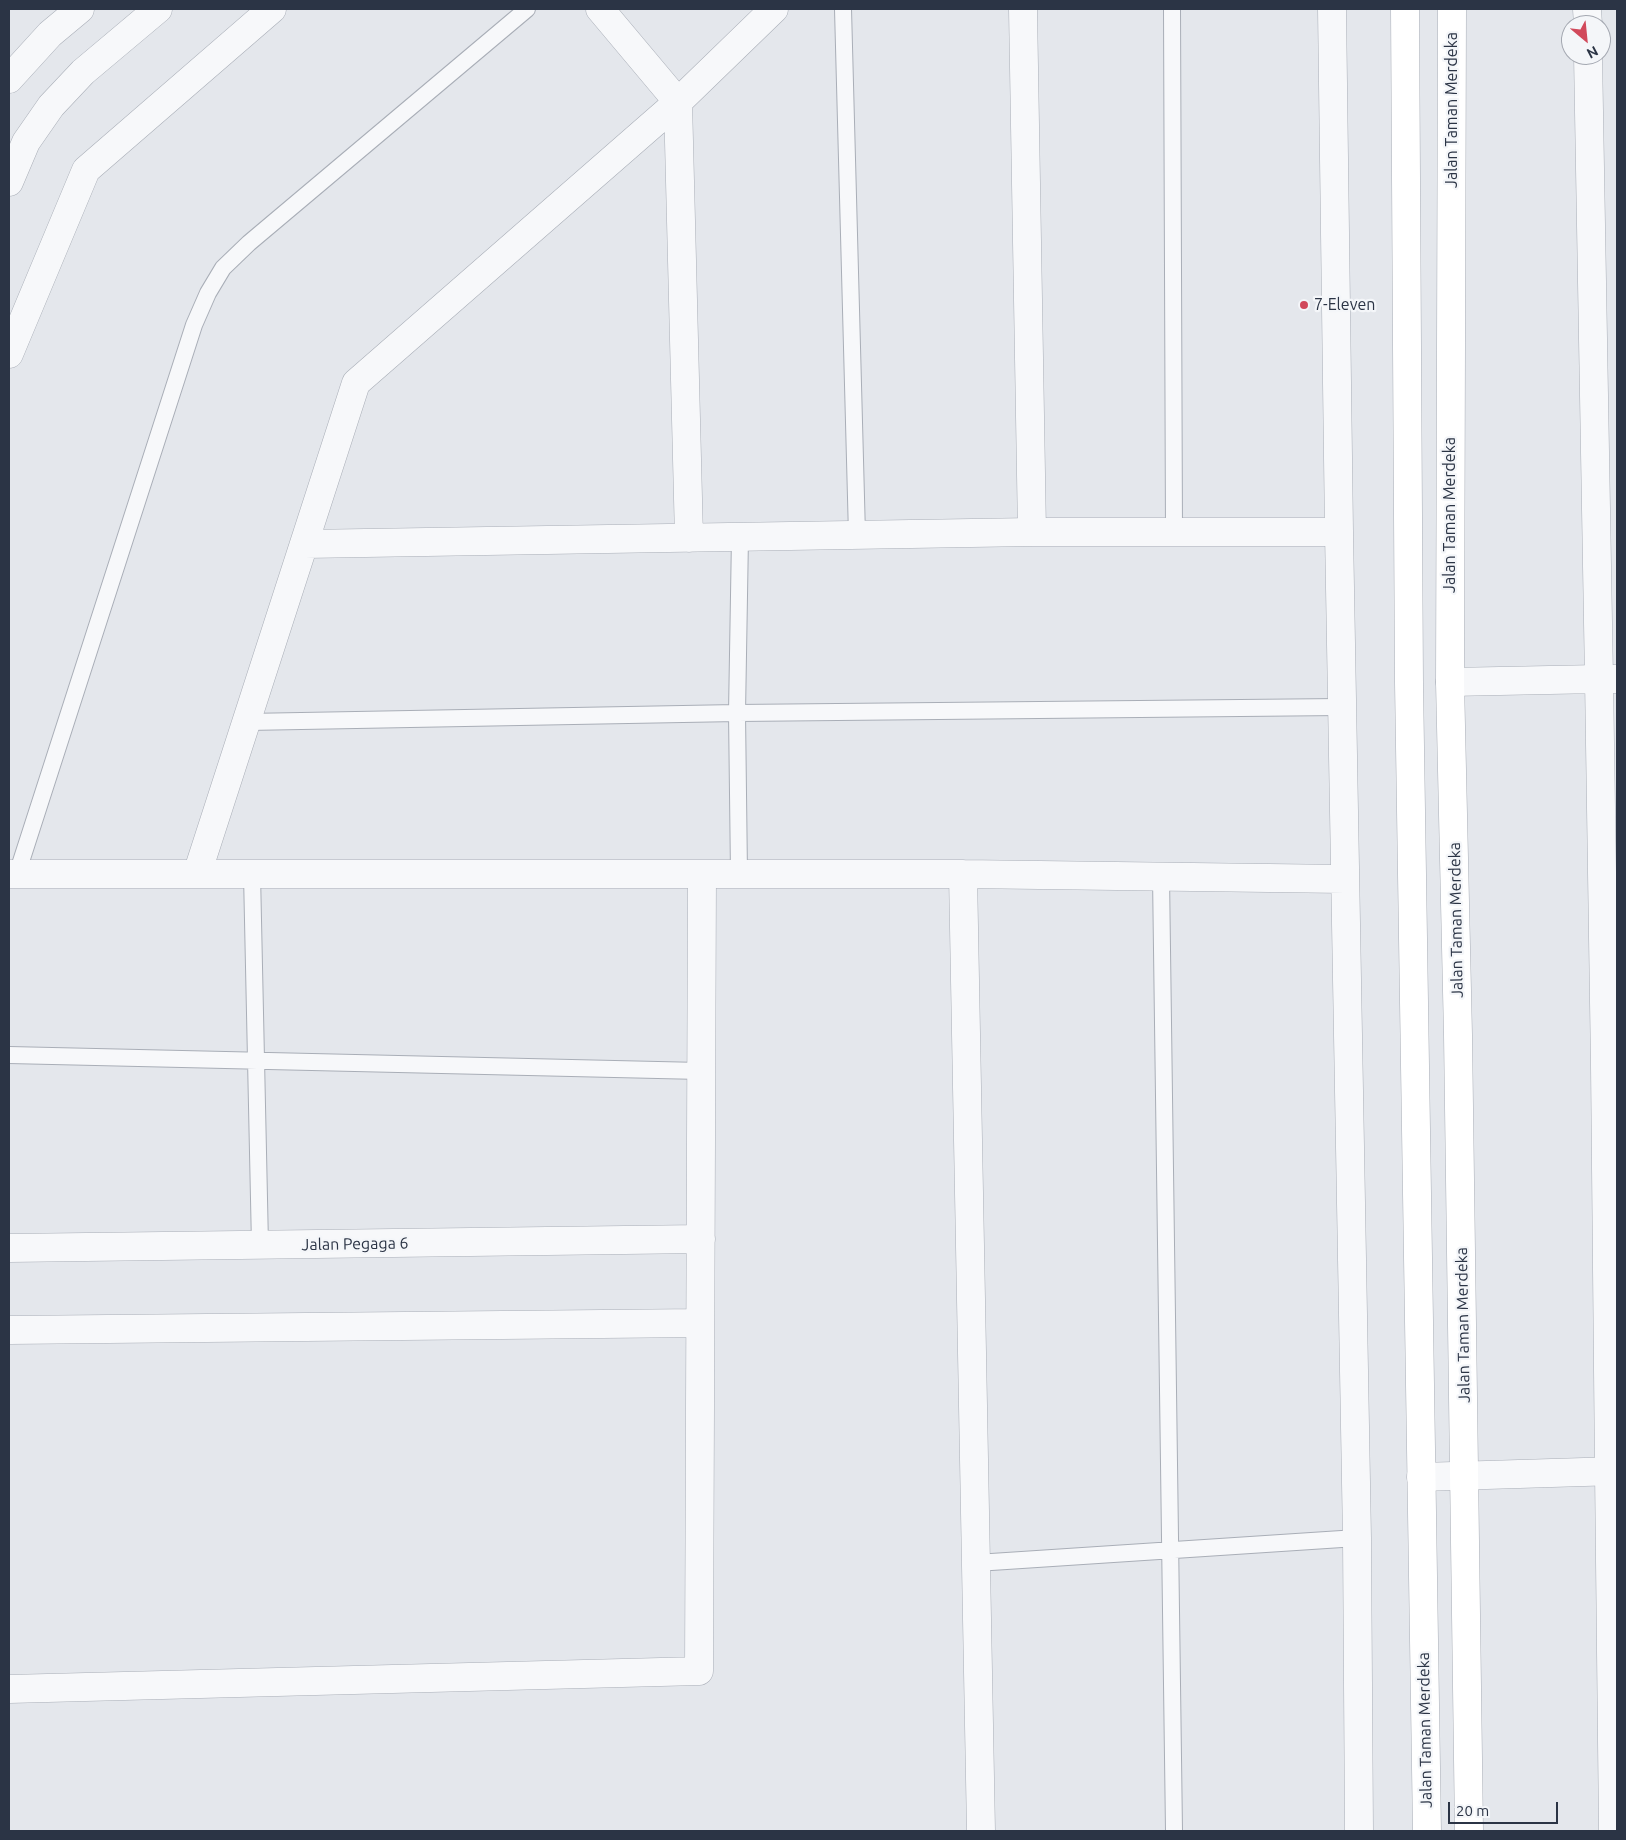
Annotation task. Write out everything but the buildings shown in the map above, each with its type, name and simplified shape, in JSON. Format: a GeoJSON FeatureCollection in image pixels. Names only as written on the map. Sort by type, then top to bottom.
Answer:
{"type":"FeatureCollection","features":[{"type":"Feature","properties":{"kind":"main road","name":"Jalan Taman Merdeka"},"geometry":{"type":"LineString","coordinates":[[1406,9],[1409,683],[1426,1831]]}},
{"type":"Feature","properties":{"kind":"main road","name":"Jalan Taman Merdeka"},"geometry":{"type":"LineString","coordinates":[[1452,9],[1450,682],[1458,1025],[1470,1831]]}},
{"type":"Feature","properties":{"kind":"street"},"geometry":{"type":"LineString","coordinates":[[9,79],[50,34],[80,9]]}},
{"type":"Feature","properties":{"kind":"street"},"geometry":{"type":"LineString","coordinates":[[9,182],[26,142],[51,106],[83,72],[158,9]]}},
{"type":"Feature","properties":{"kind":"street"},"geometry":{"type":"LineString","coordinates":[[9,354],[86,170],[272,9]]}},
{"type":"Feature","properties":{"kind":"street"},"geometry":{"type":"LineString","coordinates":[[600,9],[678,102],[689,538]]}},
{"type":"Feature","properties":{"kind":"street"},"geometry":{"type":"LineString","coordinates":[[198,874],[356,383],[678,102],[774,9]]}},
{"type":"Feature","properties":{"kind":"street"},"geometry":{"type":"LineString","coordinates":[[1023,9],[1032,532]]}},
{"type":"Feature","properties":{"kind":"street"},"geometry":{"type":"LineString","coordinates":[[1332,9],[1338,532],[1357,1538],[1360,1831]]}},
{"type":"Feature","properties":{"kind":"street"},"geometry":{"type":"LineString","coordinates":[[1588,65],[1608,679],[1614,1623],[1613,1831]]}},
{"type":"Feature","properties":{"kind":"street"},"geometry":{"type":"LineString","coordinates":[[305,544],[1032,532],[1338,532]]}},
{"type":"Feature","properties":{"kind":"street"},"geometry":{"type":"LineString","coordinates":[[1450,682],[1608,679]]}},
{"type":"Feature","properties":{"kind":"street"},"geometry":{"type":"LineString","coordinates":[[13,874],[964,874],[1345,879]]}},
{"type":"Feature","properties":{"kind":"street"},"geometry":{"type":"LineString","coordinates":[[9,1689],[699,1671],[702,874]]}},
{"type":"Feature","properties":{"kind":"street"},"geometry":{"type":"LineString","coordinates":[[964,874],[981,1831]]}},
{"type":"Feature","properties":{"kind":"street","name":"Jalan Pegaga 6"},"geometry":{"type":"LineString","coordinates":[[9,1248],[700,1239]]}},
{"type":"Feature","properties":{"kind":"street"},"geometry":{"type":"LineString","coordinates":[[9,1330],[700,1323]]}},
{"type":"Feature","properties":{"kind":"street"},"geometry":{"type":"LineString","coordinates":[[1421,1477],[1613,1471]]}},
{"type":"Feature","properties":{"kind":"lane"},"geometry":{"type":"LineString","coordinates":[[13,874],[194,325],[208,293],[218,276],[223,268],[249,243],[527,9]]}},
{"type":"Feature","properties":{"kind":"lane"},"geometry":{"type":"LineString","coordinates":[[843,9],[857,535]]}},
{"type":"Feature","properties":{"kind":"lane"},"geometry":{"type":"LineString","coordinates":[[1172,9],[1174,532]]}},
{"type":"Feature","properties":{"kind":"lane"},"geometry":{"type":"LineString","coordinates":[[739,874],[737,713],[740,537]]}},
{"type":"Feature","properties":{"kind":"lane"},"geometry":{"type":"LineString","coordinates":[[247,722],[737,713],[1341,707]]}},
{"type":"Feature","properties":{"kind":"lane"},"geometry":{"type":"LineString","coordinates":[[252,874],[260,1245]]}},
{"type":"Feature","properties":{"kind":"lane"},"geometry":{"type":"LineString","coordinates":[[1161,876],[1174,1831]]}},
{"type":"Feature","properties":{"kind":"lane"},"geometry":{"type":"LineString","coordinates":[[9,1055],[701,1071]]}},
{"type":"Feature","properties":{"kind":"lane"},"geometry":{"type":"LineString","coordinates":[[976,1564],[1357,1538]]}},
{"type":"Feature","properties":{"kind":"place","name":"7-Eleven"},"geometry":{"type":"Point","coordinates":[1304,305]}}]}
